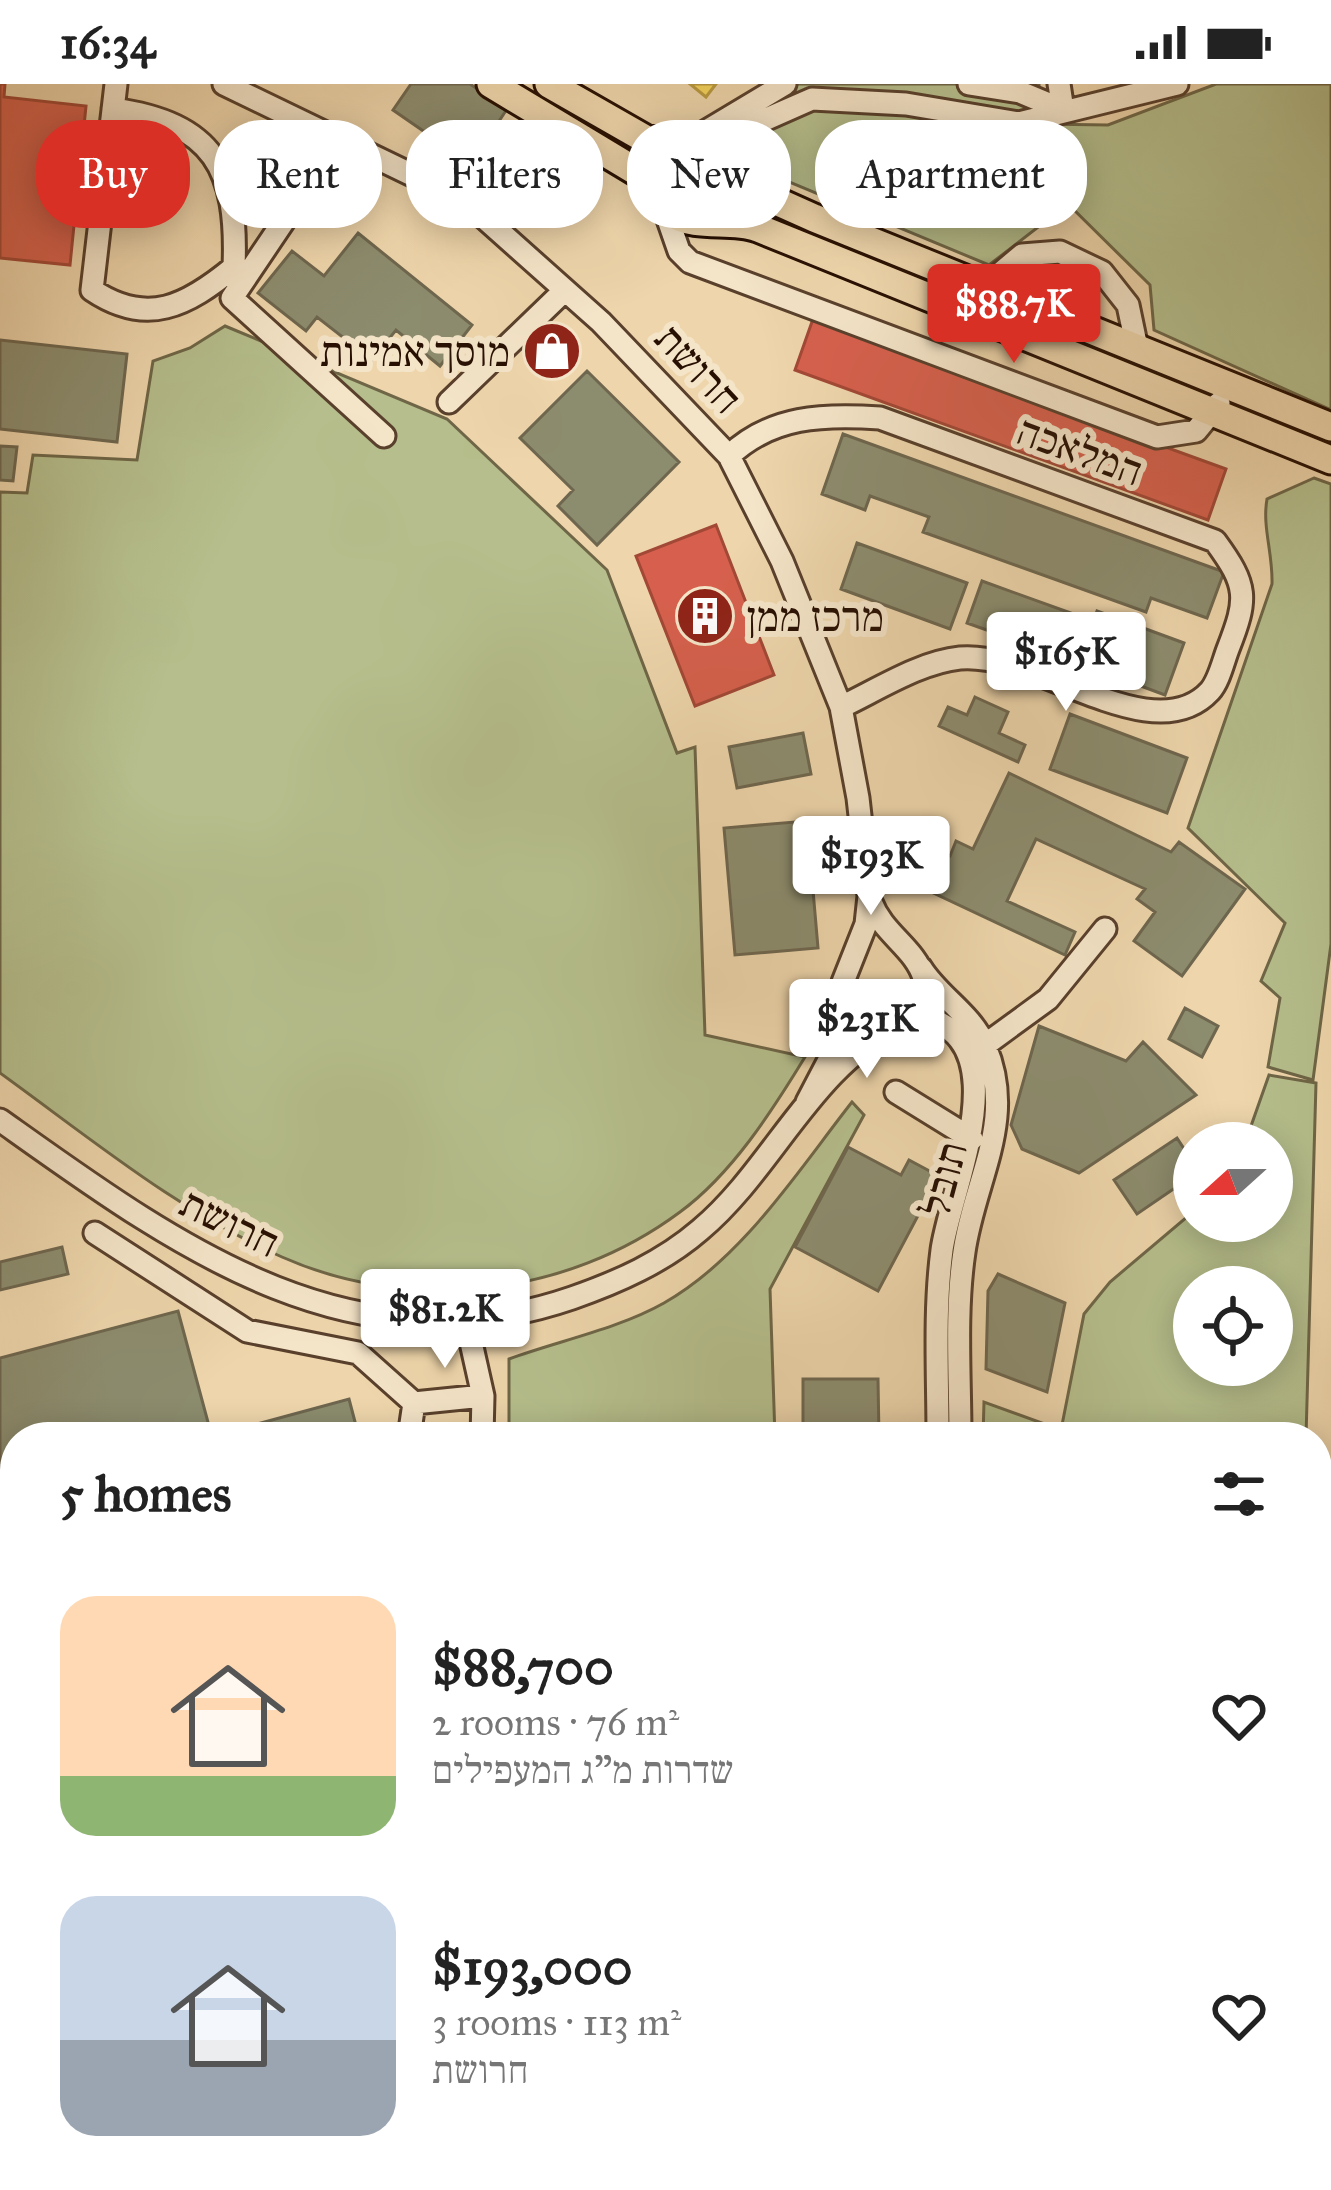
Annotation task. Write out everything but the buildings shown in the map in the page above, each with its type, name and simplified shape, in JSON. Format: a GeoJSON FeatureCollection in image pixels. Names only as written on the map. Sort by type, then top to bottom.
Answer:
{"type":"FeatureCollection","features":[{"type":"Feature","properties":{"kind":"main road"},"geometry":{"type":"LineString","coordinates":[[490,84],[627,166]]}},
{"type":"Feature","properties":{"kind":"main road"},"geometry":{"type":"LineString","coordinates":[[549,84],[627,129]]}},
{"type":"Feature","properties":{"kind":"main road"},"geometry":{"type":"LineString","coordinates":[[791,208],[1331,427]]}},
{"type":"Feature","properties":{"kind":"main road"},"geometry":{"type":"LineString","coordinates":[[758,228],[1331,460]]}},
{"type":"Feature","properties":{"kind":"street"},"geometry":{"type":"LineString","coordinates":[[112,120],[116,84]]}},
{"type":"Feature","properties":{"kind":"street","name":"חרושת"},"geometry":{"type":"LineString","coordinates":[[224,84],[299,120]]}},
{"type":"Feature","properties":{"kind":"street"},"geometry":{"type":"LineString","coordinates":[[969,84],[1020,92],[1064,110]]}},
{"type":"Feature","properties":{"kind":"street"},"geometry":{"type":"LineString","coordinates":[[1059,84],[1064,110]]}},
{"type":"Feature","properties":{"kind":"street"},"geometry":{"type":"LineString","coordinates":[[765,120],[812,99],[906,104],[1019,124],[1177,84]]}},
{"type":"Feature","properties":{"kind":"street"},"geometry":{"type":"LineString","coordinates":[[719,120],[772,86]]}},
{"type":"Feature","properties":{"kind":"street"},"geometry":{"type":"LineString","coordinates":[[113,110],[167,120]]}},
{"type":"Feature","properties":{"kind":"street"},"geometry":{"type":"LineString","coordinates":[[100,228],[92,290],[120,309],[179,306],[234,267],[236,220],[220,166],[190,133]]}},
{"type":"Feature","properties":{"kind":"street","name":"חרושת"},"geometry":{"type":"LineString","coordinates":[[382,160],[464,200],[565,290],[729,456],[782,561],[841,707],[869,896],[866,924],[852,960]]}},
{"type":"Feature","properties":{"kind":"street"},"geometry":{"type":"LineString","coordinates":[[279,228],[232,298],[384,436]]}},
{"type":"Feature","properties":{"kind":"street"},"geometry":{"type":"LineString","coordinates":[[671,228],[679,250],[710,272],[1157,436],[1186,437],[1215,413],[1226,385]]}},
{"type":"Feature","properties":{"kind":"street"},"geometry":{"type":"LineString","coordinates":[[984,287],[1022,255],[1060,252],[1102,272],[1128,305],[1137,348]]}},
{"type":"Feature","properties":{"kind":"street"},"geometry":{"type":"LineString","coordinates":[[449,402],[565,290]]}},
{"type":"Feature","properties":{"kind":"street","name":"המלאכה"},"geometry":{"type":"LineString","coordinates":[[729,456],[750,436],[786,423],[832,414],[880,418],[1216,541],[1242,578],[1243,612],[1213,688],[1185,712],[1148,713],[1011,663],[959,658],[841,707]]}},
{"type":"Feature","properties":{"kind":"street","name":"חרושת"},"geometry":{"type":"LineString","coordinates":[[869,896],[887,935],[904,950]]}},
{"type":"Feature","properties":{"kind":"street"},"geometry":{"type":"LineString","coordinates":[[985,1045],[1048,999],[1105,929]]}},
{"type":"Feature","properties":{"kind":"street"},"geometry":{"type":"LineString","coordinates":[[882,944],[904,950],[921,968],[925,993],[908,1019],[865,1023],[844,994],[852,960],[882,944]]}},
{"type":"Feature","properties":{"kind":"street","name":"תובל"},"geometry":{"type":"LineString","coordinates":[[921,968],[985,1045],[994,1071],[997,1126],[964,1249],[960,1422]]}},
{"type":"Feature","properties":{"kind":"street","name":"חרושת"},"geometry":{"type":"LineString","coordinates":[[807,1102],[841,1037],[844,994]]}},
{"type":"Feature","properties":{"kind":"street","name":"חרושת"},"geometry":{"type":"LineString","coordinates":[[0,1120],[156,1231],[311,1303],[370,1315],[497,1318],[551,1305],[669,1253],[703,1228],[807,1102],[862,1045],[908,1019]]}},
{"type":"Feature","properties":{"kind":"street","name":"תובל"},"geometry":{"type":"LineString","coordinates":[[908,1019],[943,1023],[964,1054],[975,1100],[972,1139],[942,1246],[938,1422]]}},
{"type":"Feature","properties":{"kind":"street"},"geometry":{"type":"LineString","coordinates":[[896,1092],[972,1139]]}},
{"type":"Feature","properties":{"kind":"street"},"geometry":{"type":"LineString","coordinates":[[95,1233],[247,1330],[358,1353],[414,1403],[483,1396]]}},
{"type":"Feature","properties":{"kind":"street"},"geometry":{"type":"LineString","coordinates":[[466,1319],[483,1396],[482,1422]]}},
{"type":"Feature","properties":{"kind":"street"},"geometry":{"type":"LineString","coordinates":[[411,1422],[414,1403]]}},
{"type":"Feature","properties":{"kind":"green space"},"geometry":{"type":"Polygon","coordinates":[[[796,84],[1039,84],[1040,120],[815,120],[815,193],[791,183],[791,120],[763,120],[796,84]]]}},
{"type":"Feature","properties":{"kind":"green space"},"geometry":{"type":"Polygon","coordinates":[[[1216,84],[1331,84],[1331,410],[1154,330],[1150,285],[1087,223],[1087,125],[1108,125],[1216,84]]]}},
{"type":"Feature","properties":{"kind":"green space"},"geometry":{"type":"Polygon","coordinates":[[[900,228],[1037,228],[989,265],[900,228]]]}},
{"type":"Feature","properties":{"kind":"green space"},"geometry":{"type":"Polygon","coordinates":[[[225,326],[447,419],[607,570],[677,753],[695,747],[705,1035],[805,1057],[750,1140],[699,1197],[635,1241],[588,1263],[487,1288],[383,1286],[331,1275],[282,1257],[207,1218],[0,1073],[0,492],[27,493],[33,455],[137,460],[153,361],[190,348],[225,326]]]}},
{"type":"Feature","properties":{"kind":"green space"},"geometry":{"type":"Polygon","coordinates":[[[1314,478],[1331,484],[1331,944],[1313,1080],[1268,1067],[1280,998],[1261,981],[1285,923],[1188,828],[1272,584],[1267,499],[1314,478]]]}},
{"type":"Feature","properties":{"kind":"green space"},"geometry":{"type":"Polygon","coordinates":[[[1269,1075],[1316,1083],[1306,1422],[1063,1422],[1084,1314],[1110,1282],[1173,1229],[1173,1242],[1293,1242],[1293,1122],[1252,1122],[1269,1075]]]}},
{"type":"Feature","properties":{"kind":"green space"},"geometry":{"type":"Polygon","coordinates":[[[852,1102],[864,1115],[770,1289],[774,1422],[509,1422],[509,1359],[664,1303],[719,1262],[767,1212],[852,1102]]]}},
{"type":"Feature","properties":{"kind":"green space"},"geometry":{"type":"Polygon","coordinates":[[[984,1402],[1039,1422],[983,1422],[984,1402]]]}},
{"type":"Feature","properties":{"kind":"place","name":"מוסך אמינות"},"geometry":{"type":"Point","coordinates":[552,351]}},
{"type":"Feature","properties":{"kind":"place","name":"מרכז ממן"},"geometry":{"type":"Point","coordinates":[705,616]}}]}
